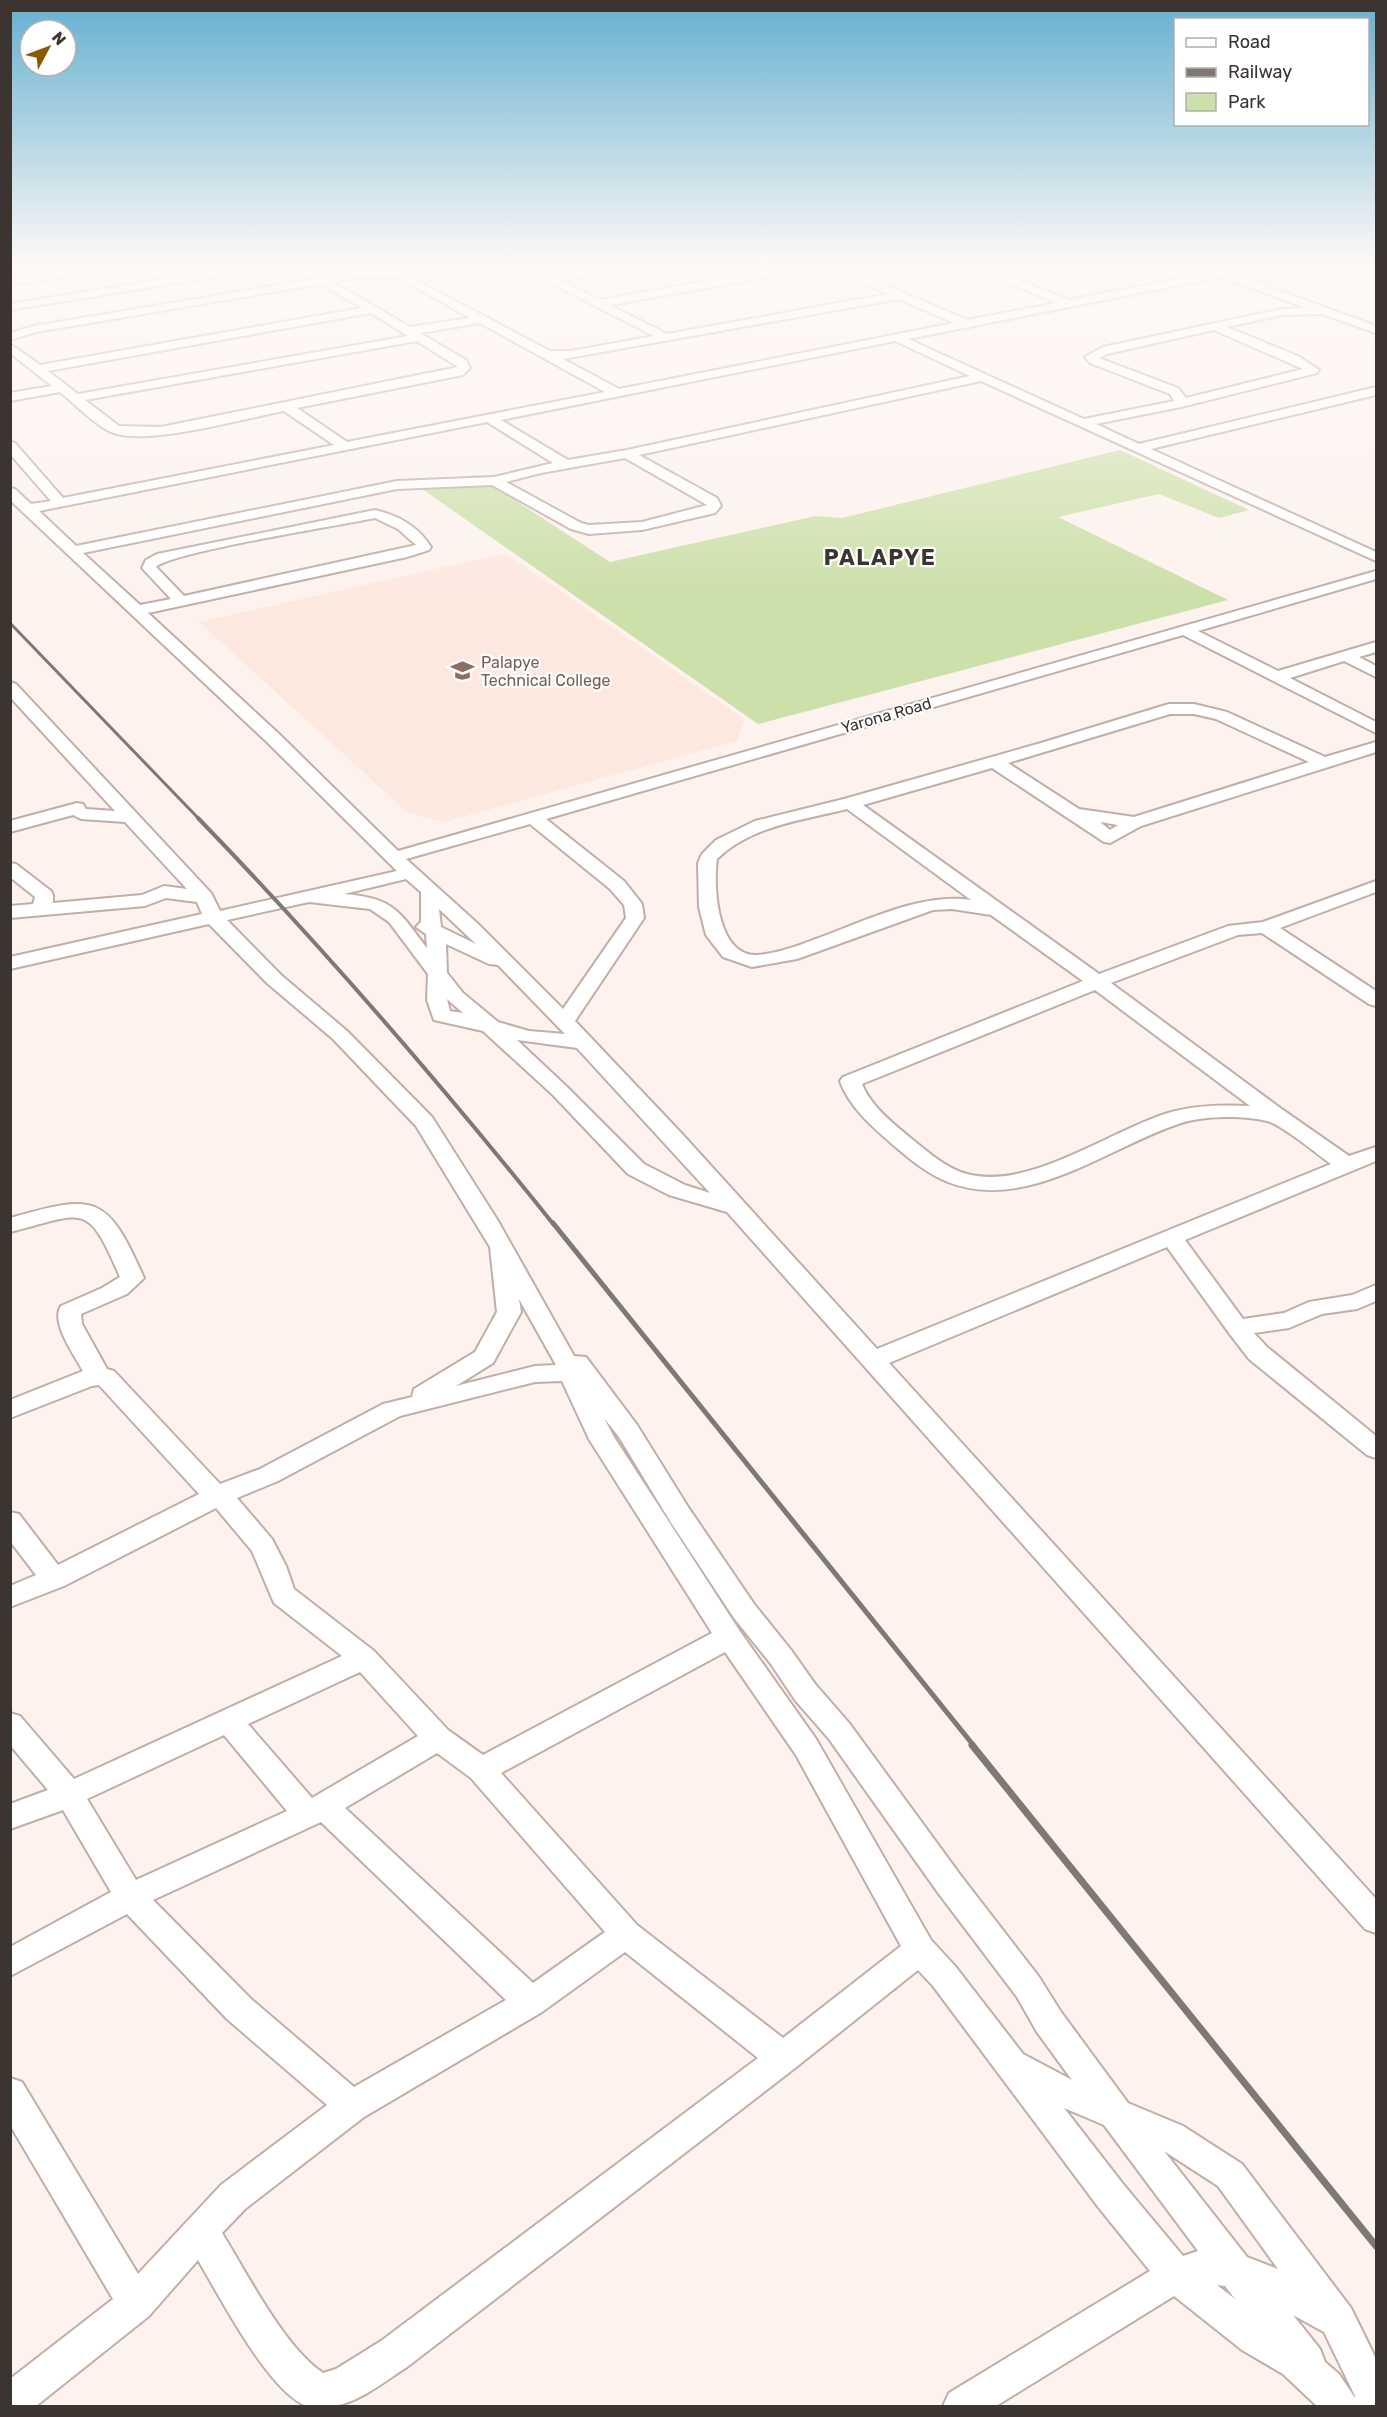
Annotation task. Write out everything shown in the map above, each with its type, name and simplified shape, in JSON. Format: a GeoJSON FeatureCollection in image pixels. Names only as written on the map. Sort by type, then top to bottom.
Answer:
{"type":"FeatureCollection","features":[{"type":"Feature","properties":{"kind":"street"},"geometry":{"type":"LineString","coordinates":[[43,374],[115,429],[130,433],[155,431],[450,374]]}},
{"type":"Feature","properties":{"kind":"street"},"geometry":{"type":"LineString","coordinates":[[75,398],[204,374]]}},
{"type":"Feature","properties":{"kind":"street"},"geometry":{"type":"LineString","coordinates":[[581,374],[616,393]]}},
{"type":"Feature","properties":{"kind":"street"},"geometry":{"type":"LineString","coordinates":[[10,492],[29,509],[58,514],[83,498],[714,374]]}},
{"type":"Feature","properties":{"kind":"street"},"geometry":{"type":"LineString","coordinates":[[977,374],[1377,557]]}},
{"type":"Feature","properties":{"kind":"street"},"geometry":{"type":"LineString","coordinates":[[1130,374],[1174,391],[1180,396],[1181,403]]}},
{"type":"Feature","properties":{"kind":"street"},"geometry":{"type":"LineString","coordinates":[[1083,423],[1181,403],[1298,374]]}},
{"type":"Feature","properties":{"kind":"street"},"geometry":{"type":"LineString","coordinates":[[72,551],[397,485],[494,481],[982,376]]}},
{"type":"Feature","properties":{"kind":"street"},"geometry":{"type":"LineString","coordinates":[[10,397],[62,388]]}},
{"type":"Feature","properties":{"kind":"street"},"geometry":{"type":"LineString","coordinates":[[1139,448],[1377,391]]}},
{"type":"Feature","properties":{"kind":"street"},"geometry":{"type":"LineString","coordinates":[[286,406],[345,447]]}},
{"type":"Feature","properties":{"kind":"street"},"geometry":{"type":"LineString","coordinates":[[489,418],[567,465]]}},
{"type":"Feature","properties":{"kind":"street"},"geometry":{"type":"LineString","coordinates":[[10,446],[37,474],[58,514],[72,551],[273,738],[410,873],[511,966],[735,1208],[1377,1920]]}},
{"type":"Feature","properties":{"kind":"street"},"geometry":{"type":"LineString","coordinates":[[494,481],[576,526],[590,531],[603,532],[668,520],[710,510],[714,506],[712,501],[627,454]]}},
{"type":"Feature","properties":{"kind":"street"},"geometry":{"type":"LineString","coordinates":[[10,492],[58,514]]}},
{"type":"Feature","properties":{"kind":"street"},"geometry":{"type":"LineString","coordinates":[[29,509],[58,514]]}},
{"type":"Feature","properties":{"kind":"street"},"geometry":{"type":"LineString","coordinates":[[135,611],[402,554],[424,547],[418,537],[399,524],[375,514],[204,547],[162,557],[151,563],[149,568],[181,601]]}},
{"type":"Feature","properties":{"kind":"street","name":"Yarona Road"},"geometry":{"type":"LineString","coordinates":[[395,857],[1377,575]]}},
{"type":"Feature","properties":{"kind":"street"},"geometry":{"type":"LineString","coordinates":[[1183,630],[1377,728]]}},
{"type":"Feature","properties":{"kind":"street"},"geometry":{"type":"LineString","coordinates":[[1276,677],[1377,647]]}},
{"type":"Feature","properties":{"kind":"street"},"geometry":{"type":"LineString","coordinates":[[1346,656],[1377,672]]}},
{"type":"Feature","properties":{"kind":"street"},"geometry":{"type":"LineString","coordinates":[[10,687],[204,897],[213,917],[274,980],[340,1035],[424,1122],[499,1242],[572,1373],[602,1439],[729,1637],[806,1747],[920,1950],[944,1976],[1111,2196],[1176,2275],[1255,2337],[1296,2361],[1333,2397]]}},
{"type":"Feature","properties":{"kind":"street"},"geometry":{"type":"LineString","coordinates":[[995,910],[952,903],[930,905],[783,957],[752,961],[730,953],[717,935],[708,907],[708,858],[722,844],[761,825],[850,803],[1169,709],[1194,709],[1239,722],[1324,763]]}},
{"type":"Feature","properties":{"kind":"street"},"geometry":{"type":"LineString","coordinates":[[10,711],[40,719]]}},
{"type":"Feature","properties":{"kind":"street"},"geometry":{"type":"LineString","coordinates":[[993,761],[1023,783],[1078,814],[1110,838],[1136,822],[1377,747]]}},
{"type":"Feature","properties":{"kind":"street"},"geometry":{"type":"LineString","coordinates":[[850,803],[877,825],[1097,982],[1275,1115],[1348,1165]]}},
{"type":"Feature","properties":{"kind":"street"},"geometry":{"type":"LineString","coordinates":[[10,827],[78,808],[81,814],[129,817]]}},
{"type":"Feature","properties":{"kind":"street"},"geometry":{"type":"LineString","coordinates":[[532,818],[617,885],[633,904],[635,918],[564,1023]]}},
{"type":"Feature","properties":{"kind":"street"},"geometry":{"type":"LineString","coordinates":[[10,868],[44,895],[45,902],[40,909]]}},
{"type":"Feature","properties":{"kind":"street"},"geometry":{"type":"LineString","coordinates":[[10,963],[312,897],[410,873]]}},
{"type":"Feature","properties":{"kind":"street"},"geometry":{"type":"LineString","coordinates":[[1275,1115],[1246,1112],[1196,1113],[1175,1118],[1028,1180],[991,1184],[973,1182],[946,1173],[884,1127],[861,1104],[851,1089],[850,1081],[1097,982],[1235,930],[1266,927],[1377,886]]}},
{"type":"Feature","properties":{"kind":"street"},"geometry":{"type":"LineString","coordinates":[[10,912],[145,900],[164,892],[204,897]]}},
{"type":"Feature","properties":{"kind":"street"},"geometry":{"type":"LineString","coordinates":[[430,892],[430,924],[434,931],[438,958],[437,974]]}},
{"type":"Feature","properties":{"kind":"street"},"geometry":{"type":"LineString","coordinates":[[312,897],[367,902],[511,966]]}},
{"type":"Feature","properties":{"kind":"street"},"geometry":{"type":"LineString","coordinates":[[399,918],[403,930],[456,997],[560,1091],[636,1169],[677,1190],[735,1208]]}},
{"type":"Feature","properties":{"kind":"street"},"geometry":{"type":"LineString","coordinates":[[1266,927],[1377,1000]]}},
{"type":"Feature","properties":{"kind":"street"},"geometry":{"type":"LineString","coordinates":[[491,1027],[528,1037],[582,1042]]}},
{"type":"Feature","properties":{"kind":"street"},"geometry":{"type":"LineString","coordinates":[[871,1360],[1377,1153]]}},
{"type":"Feature","properties":{"kind":"street"},"geometry":{"type":"LineString","coordinates":[[10,1225],[69,1210],[86,1211],[98,1215],[116,1242],[132,1278],[124,1287],[82,1303],[69,1311],[70,1324],[98,1376]]}},
{"type":"Feature","properties":{"kind":"street"},"geometry":{"type":"LineString","coordinates":[[1171,1236],[1237,1328],[1258,1353],[1377,1449]]}},
{"type":"Feature","properties":{"kind":"street"},"geometry":{"type":"LineString","coordinates":[[10,1597],[54,1579],[219,1495],[269,1475],[432,1390],[484,1357],[508,1312],[499,1242]]}},
{"type":"Feature","properties":{"kind":"street"},"geometry":{"type":"LineString","coordinates":[[1237,1328],[1288,1320],[1317,1307],[1357,1302],[1377,1292]]}},
{"type":"Feature","properties":{"kind":"street"},"geometry":{"type":"LineString","coordinates":[[556,1344],[576,1361],[628,1431],[744,1611],[781,1657],[805,1692],[839,1731],[950,1885],[1028,1987],[1049,2022],[1118,2116],[1333,2397]]}},
{"type":"Feature","properties":{"kind":"street"},"geometry":{"type":"LineString","coordinates":[[392,1410],[535,1374],[572,1373]]}},
{"type":"Feature","properties":{"kind":"street"},"geometry":{"type":"LineString","coordinates":[[10,1410],[98,1376],[105,1377],[216,1496],[219,1495],[252,1528],[273,1566],[276,1582],[284,1596],[364,1658],[438,1738],[460,1757],[481,1770],[626,1934],[783,2058]]}},
{"type":"Feature","properties":{"kind":"street"},"geometry":{"type":"LineString","coordinates":[[10,1521],[54,1579]]}},
{"type":"Feature","properties":{"kind":"street"},"geometry":{"type":"LineString","coordinates":[[481,1770],[729,1637]]}},
{"type":"Feature","properties":{"kind":"street"},"geometry":{"type":"LineString","coordinates":[[10,1817],[69,1794],[364,1658]]}},
{"type":"Feature","properties":{"kind":"street"},"geometry":{"type":"LineString","coordinates":[[229,1721],[315,1810],[531,2002]]}},
{"type":"Feature","properties":{"kind":"street"},"geometry":{"type":"LineString","coordinates":[[10,1724],[69,1794],[130,1897],[239,2008],[352,2106]]}},
{"type":"Feature","properties":{"kind":"street"},"geometry":{"type":"LineString","coordinates":[[10,1963],[130,1897],[315,1810],[438,1738]]}},
{"type":"Feature","properties":{"kind":"street"},"geometry":{"type":"LineString","coordinates":[[10,2403],[136,2304],[233,2197],[352,2106],[531,2002],[626,1934]]}},
{"type":"Feature","properties":{"kind":"street"},"geometry":{"type":"LineString","coordinates":[[200,2231],[279,2357],[298,2378],[320,2393],[346,2384],[394,2354],[783,2058],[920,1950]]}},
{"type":"Feature","properties":{"kind":"street"},"geometry":{"type":"LineString","coordinates":[[1009,2061],[1059,2090],[1171,2137],[1230,2175],[1338,2321],[1374,2394],[1374,2406]]}},
{"type":"Feature","properties":{"kind":"street"},"geometry":{"type":"LineString","coordinates":[[10,2093],[136,2304]]}},
{"type":"Feature","properties":{"kind":"street"},"geometry":{"type":"LineString","coordinates":[[962,2406],[1176,2275],[1205,2267],[1235,2269],[1297,2298],[1338,2321]]}},
{"type":"Feature","properties":{"kind":"shaded area","name":"Palapye Technical College"},"geometry":{"type":"Polygon","coordinates":[[[506,553],[744,719],[737,741],[444,822],[408,813],[199,622],[506,553]]]}},
{"type":"Feature","properties":{"kind":"green space"},"geometry":{"type":"Polygon","coordinates":[[[1120,450],[1249,510],[1219,518],[1159,494],[1058,517],[1228,600],[758,724],[415,484],[476,475],[610,562],[815,516],[842,518],[1120,450]]]}},
{"type":"Feature","properties":{"kind":"railway"},"geometry":{"type":"LineString","coordinates":[[10,623],[200,820]]}},
{"type":"Feature","properties":{"kind":"railway"},"geometry":{"type":"LineString","coordinates":[[198,818],[381,1017],[554,1225]]}},
{"type":"Feature","properties":{"kind":"railway"},"geometry":{"type":"LineString","coordinates":[[553,1223],[974,1746]]}},
{"type":"Feature","properties":{"kind":"railway"},"geometry":{"type":"LineString","coordinates":[[972,1745],[1376,2246]]}},
{"type":"Feature","properties":{"kind":"place","name":"Palapye Technical College"},"geometry":{"type":"Point","coordinates":[463,671]}},
{"type":"Feature","properties":{"kind":"district","name":"PALAPYE"},"geometry":{"type":"Point","coordinates":[880,557]}}]}
